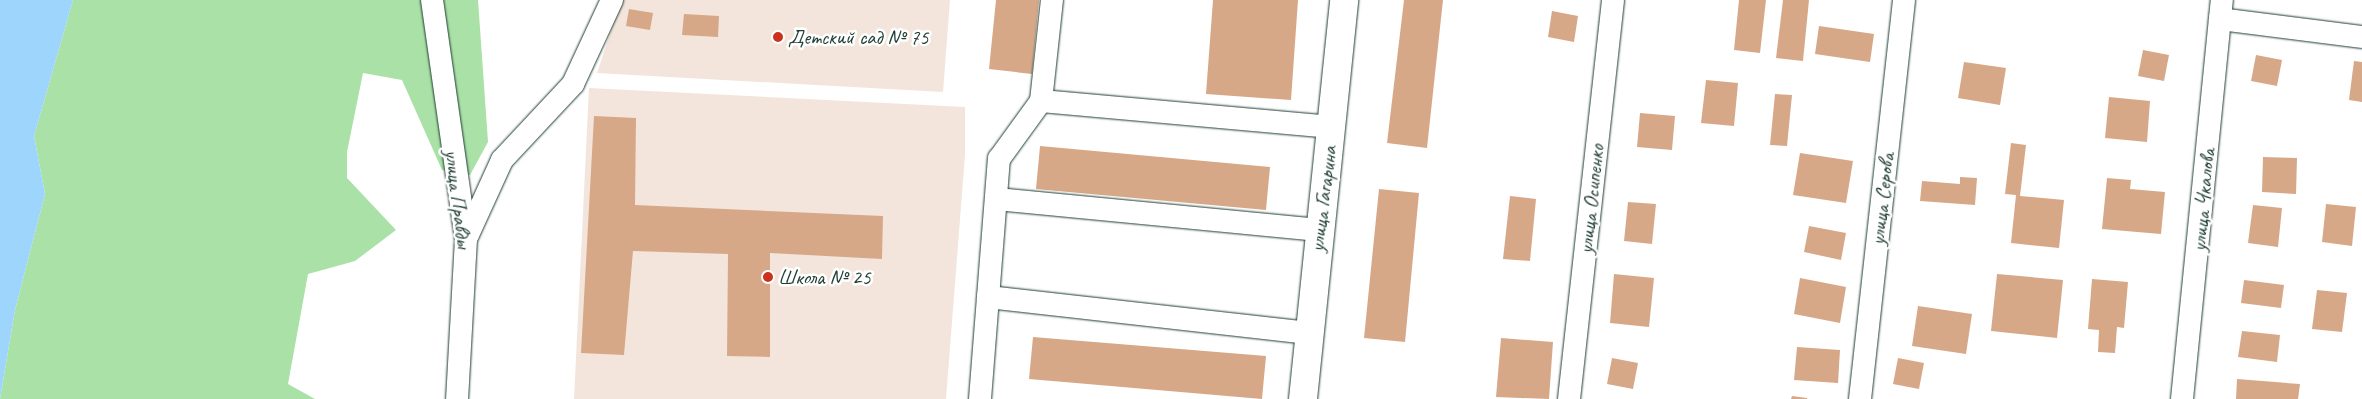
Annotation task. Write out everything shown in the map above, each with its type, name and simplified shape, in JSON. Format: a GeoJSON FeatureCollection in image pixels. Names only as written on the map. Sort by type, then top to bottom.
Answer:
{"type":"FeatureCollection","features":[{"type":"Feature","properties":{"kind":"main road","name":"улица Гагарина"},"geometry":{"type":"LineString","coordinates":[[1303,399],[1344,0]]}},
{"type":"Feature","properties":{"kind":"street","name":"улица Правды"},"geometry":{"type":"LineString","coordinates":[[432,0],[466,239],[457,399]]}},
{"type":"Feature","properties":{"kind":"street"},"geometry":{"type":"LineString","coordinates":[[466,239],[502,160],[573,84],[612,0]]}},
{"type":"Feature","properties":{"kind":"street"},"geometry":{"type":"LineString","coordinates":[[980,399],[999,159],[1041,101],[1052,0]]}},
{"type":"Feature","properties":{"kind":"street","name":"улица Осипенко"},"geometry":{"type":"LineString","coordinates":[[1569,399],[1614,0]]}},
{"type":"Feature","properties":{"kind":"street","name":"улица Серова"},"geometry":{"type":"LineString","coordinates":[[1860,399],[1904,0]]}},
{"type":"Feature","properties":{"kind":"street"},"geometry":{"type":"LineString","coordinates":[[2221,10],[2362,37]]}},
{"type":"Feature","properties":{"kind":"street","name":"улица Чкалова"},"geometry":{"type":"LineString","coordinates":[[2182,399],[2221,10]]}},
{"type":"Feature","properties":{"kind":"street"},"geometry":{"type":"LineString","coordinates":[[1041,101],[1332,127]]}},
{"type":"Feature","properties":{"kind":"street"},"geometry":{"type":"LineString","coordinates":[[997,199],[1319,230]]}},
{"type":"Feature","properties":{"kind":"street"},"geometry":{"type":"LineString","coordinates":[[988,297],[1309,333]]}},
{"type":"Feature","properties":{"kind":"shaded area","name":"Детский сад № 75"},"geometry":{"type":"Polygon","coordinates":[[[621,0],[950,0],[943,92],[597,73],[621,0]]]}},
{"type":"Feature","properties":{"kind":"shaded area","name":"Школа № 25"},"geometry":{"type":"Polygon","coordinates":[[[589,88],[965,107],[965,155],[946,399],[574,399],[589,88]]]}},
{"type":"Feature","properties":{"kind":"green space"},"geometry":{"type":"Polygon","coordinates":[[[73,0],[478,0],[488,142],[470,175],[442,170],[402,80],[363,73],[347,152],[347,178],[396,230],[355,261],[308,274],[288,384],[315,399],[0,399],[15,310],[45,194],[34,136],[73,0]]]}},
{"type":"Feature","properties":{"kind":"water"},"geometry":{"type":"Polygon","coordinates":[[[0,0],[73,0],[34,136],[45,194],[15,310],[0,399],[0,0]]]}},
{"type":"Feature","properties":{"kind":"building"},"geometry":{"type":"Polygon","coordinates":[[[996,0],[1039,0],[1032,74],[989,69],[996,0]]]}},
{"type":"Feature","properties":{"kind":"building"},"geometry":{"type":"Polygon","coordinates":[[[1213,0],[1298,0],[1291,100],[1206,94],[1213,0]]]}},
{"type":"Feature","properties":{"kind":"building"},"geometry":{"type":"Polygon","coordinates":[[[1404,0],[1443,0],[1427,148],[1387,143],[1404,0]]]}},
{"type":"Feature","properties":{"kind":"building"},"geometry":{"type":"Polygon","coordinates":[[[1739,0],[1766,0],[1760,53],[1734,50],[1739,0]]]}},
{"type":"Feature","properties":{"kind":"building"},"geometry":{"type":"Polygon","coordinates":[[[1783,0],[1809,0],[1803,61],[1776,58],[1783,0]]]}},
{"type":"Feature","properties":{"kind":"building"},"geometry":{"type":"Polygon","coordinates":[[[629,9],[653,13],[650,30],[626,26],[629,9]]]}},
{"type":"Feature","properties":{"kind":"building"},"geometry":{"type":"Polygon","coordinates":[[[1552,11],[1578,16],[1574,42],[1548,37],[1552,11]]]}},
{"type":"Feature","properties":{"kind":"building"},"geometry":{"type":"Polygon","coordinates":[[[684,14],[719,16],[718,37],[682,35],[684,14]]]}},
{"type":"Feature","properties":{"kind":"building"},"geometry":{"type":"Polygon","coordinates":[[[1819,26],[1874,34],[1870,62],[1815,54],[1819,26]]]}},
{"type":"Feature","properties":{"kind":"building"},"geometry":{"type":"Polygon","coordinates":[[[2143,50],[2169,55],[2164,81],[2138,76],[2143,50]]]}},
{"type":"Feature","properties":{"kind":"building"},"geometry":{"type":"Polygon","coordinates":[[[2256,55],[2282,60],[2277,86],[2251,81],[2256,55]]]}},
{"type":"Feature","properties":{"kind":"building"},"geometry":{"type":"Polygon","coordinates":[[[2354,61],[2362,62],[2362,102],[2349,100],[2354,61]]]}},
{"type":"Feature","properties":{"kind":"building"},"geometry":{"type":"Polygon","coordinates":[[[1964,62],[2006,68],[2000,105],[1958,98],[1964,62]]]}},
{"type":"Feature","properties":{"kind":"building"},"geometry":{"type":"Polygon","coordinates":[[[1706,80],[1738,83],[1734,126],[1701,123],[1706,80]]]}},
{"type":"Feature","properties":{"kind":"building"},"geometry":{"type":"Polygon","coordinates":[[[1775,94],[1792,95],[1787,146],[1770,145],[1775,94]]]}},
{"type":"Feature","properties":{"kind":"building"},"geometry":{"type":"Polygon","coordinates":[[[2109,97],[2150,101],[2147,142],[2105,138],[2109,97]]]}},
{"type":"Feature","properties":{"kind":"building"},"geometry":{"type":"Polygon","coordinates":[[[1640,113],[1675,116],[1672,150],[1637,147],[1640,113]]]}},
{"type":"Feature","properties":{"kind":"building"},"geometry":{"type":"Polygon","coordinates":[[[594,116],[636,118],[635,205],[883,216],[882,259],[770,253],[770,357],[727,356],[728,254],[633,251],[624,355],[581,353],[594,116]]]}},
{"type":"Feature","properties":{"kind":"building"},"geometry":{"type":"Polygon","coordinates":[[[2011,143],[2026,145],[2020,196],[2064,200],[2059,248],[2011,243],[2016,195],[2005,194],[2011,143]]]}},
{"type":"Feature","properties":{"kind":"building"},"geometry":{"type":"Polygon","coordinates":[[[1040,146],[1270,167],[1266,210],[1036,189],[1040,146]]]}},
{"type":"Feature","properties":{"kind":"building"},"geometry":{"type":"Polygon","coordinates":[[[1800,153],[1853,161],[1846,203],[1793,195],[1800,153]]]}},
{"type":"Feature","properties":{"kind":"building"},"geometry":{"type":"Polygon","coordinates":[[[2263,157],[2297,158],[2296,194],[2262,192],[2263,157]]]}},
{"type":"Feature","properties":{"kind":"building"},"geometry":{"type":"Polygon","coordinates":[[[1960,177],[1977,178],[1975,205],[1920,201],[1922,181],[1960,184],[1960,177]]]}},
{"type":"Feature","properties":{"kind":"building"},"geometry":{"type":"Polygon","coordinates":[[[2107,178],[2131,180],[2130,189],[2165,192],[2161,234],[2102,229],[2107,178]]]}},
{"type":"Feature","properties":{"kind":"building"},"geometry":{"type":"Polygon","coordinates":[[[1379,189],[1419,193],[1405,342],[1364,338],[1379,189]]]}},
{"type":"Feature","properties":{"kind":"building"},"geometry":{"type":"Polygon","coordinates":[[[1510,196],[1536,199],[1530,261],[1503,259],[1510,196]]]}},
{"type":"Feature","properties":{"kind":"building"},"geometry":{"type":"Polygon","coordinates":[[[1628,202],[1656,204],[1652,244],[1624,241],[1628,202]]]}},
{"type":"Feature","properties":{"kind":"building"},"geometry":{"type":"Polygon","coordinates":[[[2326,204],[2356,207],[2352,246],[2322,242],[2326,204]]]}},
{"type":"Feature","properties":{"kind":"building"},"geometry":{"type":"Polygon","coordinates":[[[2253,205],[2282,208],[2278,247],[2248,243],[2253,205]]]}},
{"type":"Feature","properties":{"kind":"building"},"geometry":{"type":"Polygon","coordinates":[[[1809,226],[1846,233],[1841,260],[1804,252],[1809,226]]]}},
{"type":"Feature","properties":{"kind":"building"},"geometry":{"type":"Polygon","coordinates":[[[1614,274],[1654,278],[1649,327],[1610,323],[1614,274]]]}},
{"type":"Feature","properties":{"kind":"building"},"geometry":{"type":"Polygon","coordinates":[[[1997,274],[2063,280],[2057,338],[1991,331],[1997,274]]]}},
{"type":"Feature","properties":{"kind":"building"},"geometry":{"type":"Polygon","coordinates":[[[1800,278],[1846,287],[1840,323],[1794,314],[1800,278]]]}},
{"type":"Feature","properties":{"kind":"building"},"geometry":{"type":"Polygon","coordinates":[[[2092,279],[2128,282],[2124,328],[2117,327],[2115,353],[2098,352],[2099,330],[2088,329],[2092,279]]]}},
{"type":"Feature","properties":{"kind":"building"},"geometry":{"type":"Polygon","coordinates":[[[2244,280],[2284,285],[2281,308],[2241,303],[2244,280]]]}},
{"type":"Feature","properties":{"kind":"building"},"geometry":{"type":"Polygon","coordinates":[[[2317,290],[2347,293],[2342,332],[2312,329],[2317,290]]]}},
{"type":"Feature","properties":{"kind":"building"},"geometry":{"type":"Polygon","coordinates":[[[1918,306],[1972,314],[1966,354],[1912,346],[1918,306]]]}},
{"type":"Feature","properties":{"kind":"building"},"geometry":{"type":"Polygon","coordinates":[[[2242,331],[2280,335],[2277,362],[2238,357],[2242,331]]]}},
{"type":"Feature","properties":{"kind":"building"},"geometry":{"type":"Polygon","coordinates":[[[1033,337],[1266,356],[1262,399],[1029,379],[1033,337]]]}},
{"type":"Feature","properties":{"kind":"building"},"geometry":{"type":"Polygon","coordinates":[[[1501,338],[1553,342],[1549,399],[1496,397],[1501,338]]]}},
{"type":"Feature","properties":{"kind":"building"},"geometry":{"type":"Polygon","coordinates":[[[1797,347],[1840,350],[1838,383],[1794,380],[1797,347]]]}},
{"type":"Feature","properties":{"kind":"building"},"geometry":{"type":"Polygon","coordinates":[[[1612,358],[1638,363],[1633,389],[1607,384],[1612,358]]]}},
{"type":"Feature","properties":{"kind":"building"},"geometry":{"type":"Polygon","coordinates":[[[1898,358],[1924,363],[1919,389],[1893,384],[1898,358]]]}},
{"type":"Feature","properties":{"kind":"building"},"geometry":{"type":"Polygon","coordinates":[[[2237,379],[2300,384],[2298,399],[2236,399],[2237,379]]]}},
{"type":"Feature","properties":{"kind":"building"},"geometry":{"type":"Polygon","coordinates":[[[1792,396],[1807,398],[1807,399],[1791,399],[1792,396]]]}},
{"type":"Feature","properties":{"kind":"place","name":"Детский сад № 75"},"geometry":{"type":"Point","coordinates":[778,37]}},
{"type":"Feature","properties":{"kind":"place","name":"Школа № 25"},"geometry":{"type":"Point","coordinates":[768,277]}}]}
